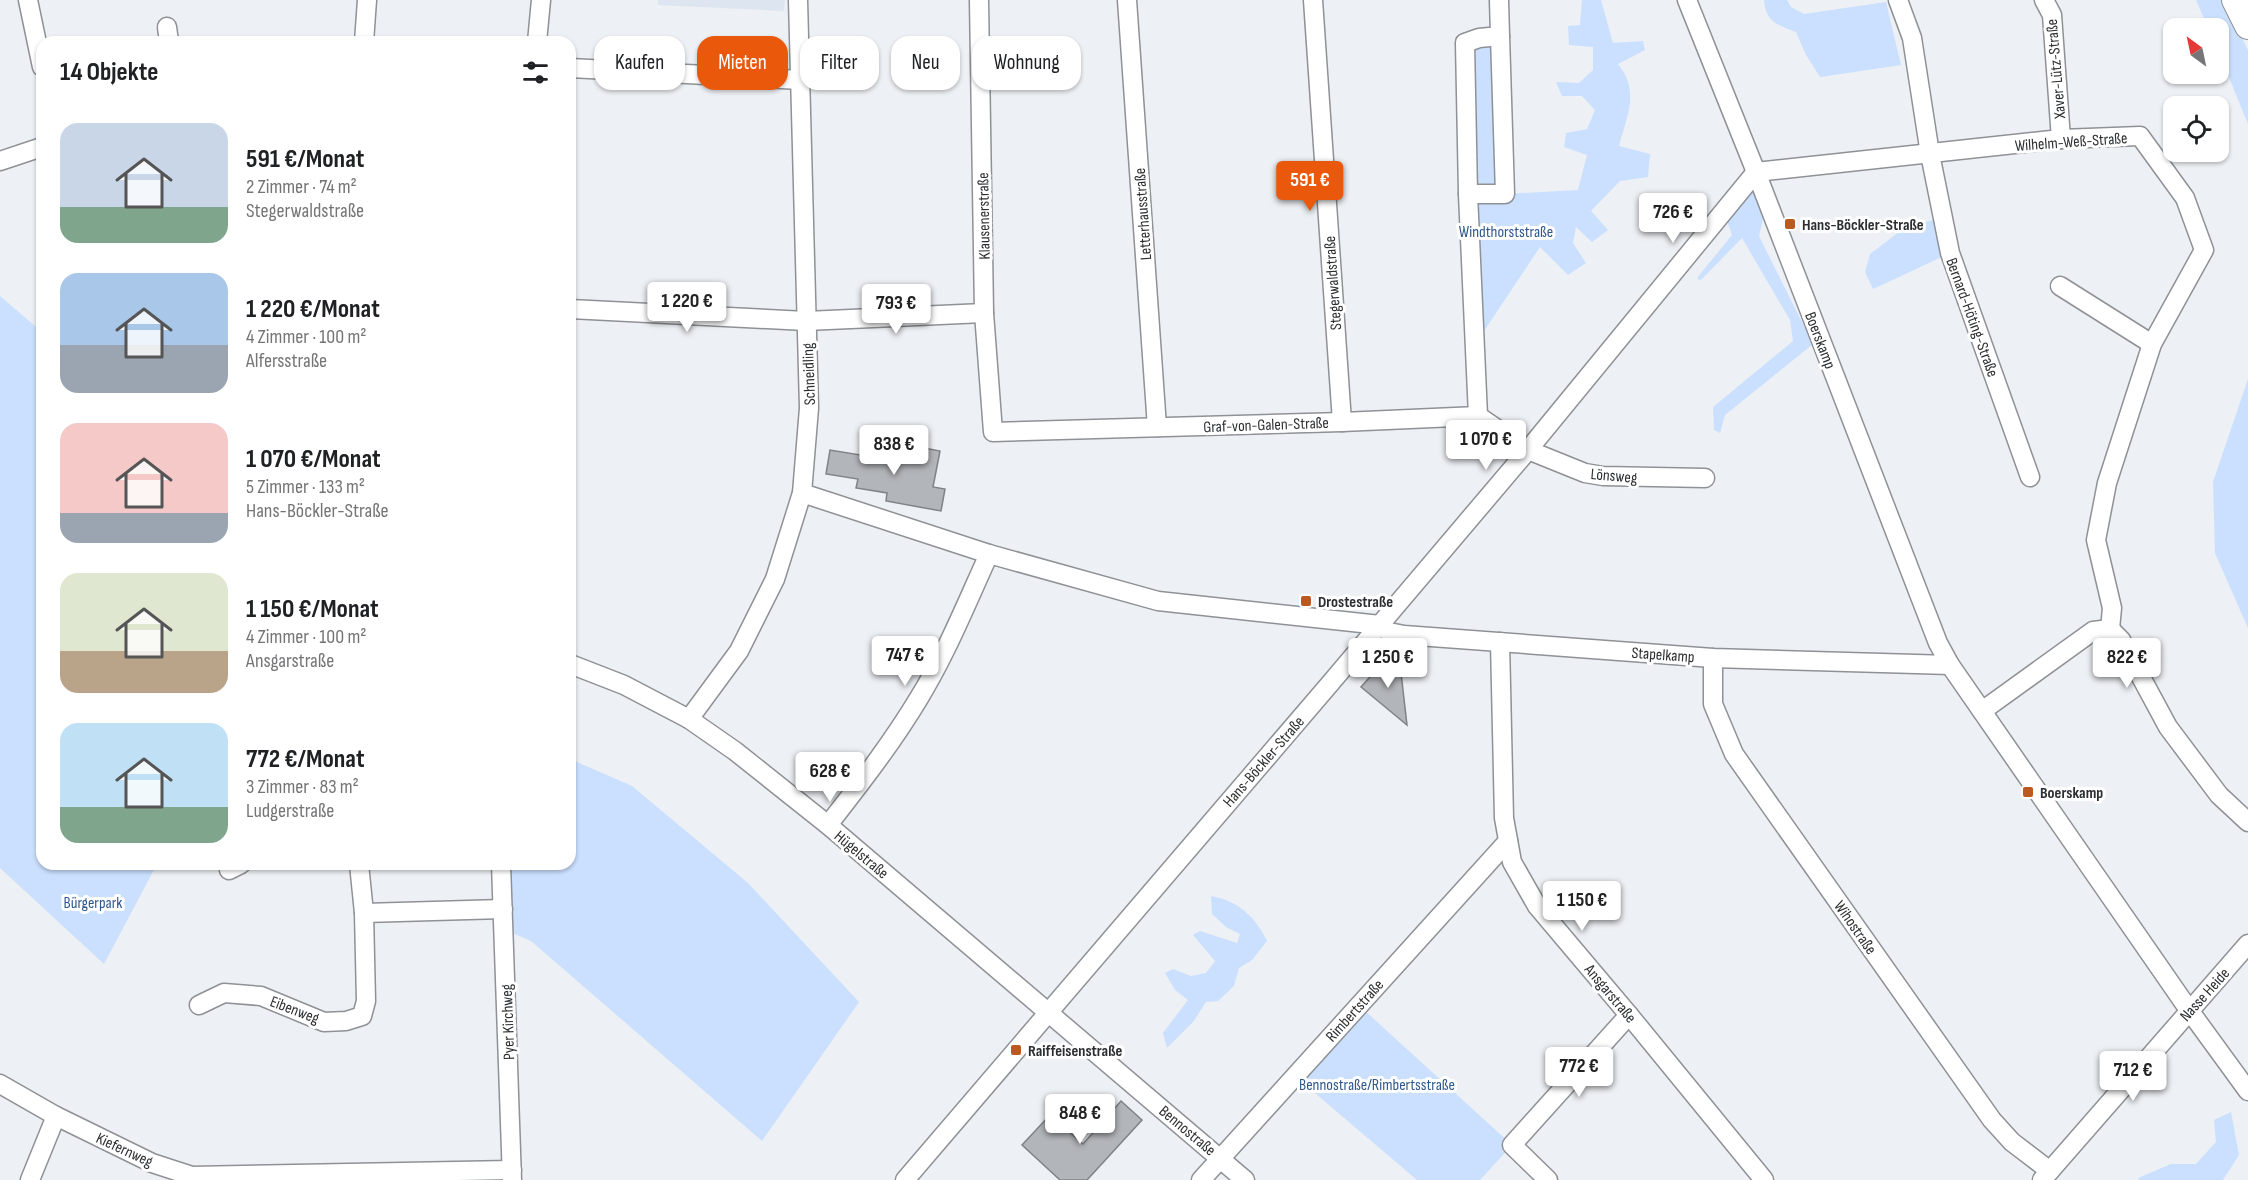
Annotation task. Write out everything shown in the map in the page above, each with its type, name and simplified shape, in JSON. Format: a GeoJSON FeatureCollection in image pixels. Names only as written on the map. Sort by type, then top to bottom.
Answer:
{"type":"FeatureCollection","features":[{"type":"Feature","properties":{"kind":"highway"},"geometry":{"type":"LineString","coordinates":[[2235,0],[2248,26]]}},
{"type":"Feature","properties":{"kind":"street"},"geometry":{"type":"LineString","coordinates":[[27,0],[36,40]]}},
{"type":"Feature","properties":{"kind":"street"},"geometry":{"type":"LineString","coordinates":[[365,36],[368,0]]}},
{"type":"Feature","properties":{"kind":"street"},"geometry":{"type":"LineString","coordinates":[[538,36],[541,0]]}},
{"type":"Feature","properties":{"kind":"street","name":"Schneidling"},"geometry":{"type":"LineString","coordinates":[[798,0],[800,53]]}},
{"type":"Feature","properties":{"kind":"street","name":"Klausenerstraße"},"geometry":{"type":"LineString","coordinates":[[979,0],[984,313],[993,432]]}},
{"type":"Feature","properties":{"kind":"street","name":"Letterhausstraße"},"geometry":{"type":"LineString","coordinates":[[1128,0],[1157,427]]}},
{"type":"Feature","properties":{"kind":"street","name":"Stegerwaldstraße"},"geometry":{"type":"LineString","coordinates":[[1313,0],[1342,422]]}},
{"type":"Feature","properties":{"kind":"street"},"geometry":{"type":"LineString","coordinates":[[1468,195],[1505,194],[1499,0]]}},
{"type":"Feature","properties":{"kind":"street","name":"Boerskamp"},"geometry":{"type":"LineString","coordinates":[[1687,0],[1938,643],[1950,665],[2189,1010],[2248,1091]]}},
{"type":"Feature","properties":{"kind":"street","name":"Bernard-Höting-Straße"},"geometry":{"type":"LineString","coordinates":[[1898,0],[1912,38],[1930,154],[1950,253],[2030,477]]}},
{"type":"Feature","properties":{"kind":"street","name":"Xaver-Lütz-Straße"},"geometry":{"type":"LineString","coordinates":[[2044,0],[2052,15],[2061,139]]}},
{"type":"Feature","properties":{"kind":"street"},"geometry":{"type":"LineString","coordinates":[[1500,36],[1479,38],[1465,44],[1468,195],[1478,416],[1528,450]]}},
{"type":"Feature","properties":{"kind":"street"},"geometry":{"type":"LineString","coordinates":[[576,68],[800,80]]}},
{"type":"Feature","properties":{"kind":"street","name":"Schneidling"},"geometry":{"type":"LineString","coordinates":[[689,719],[739,651],[770,589],[802,493],[809,408],[801,90]]}},
{"type":"Feature","properties":{"kind":"street","name":"Wilhelm-Weß-Straße"},"geometry":{"type":"LineString","coordinates":[[1756,172],[2061,139],[2140,136],[2185,198],[2204,250],[2151,344],[2107,483],[2096,540],[2112,608],[2110,629]]}},
{"type":"Feature","properties":{"kind":"street"},"geometry":{"type":"LineString","coordinates":[[0,161],[36,149]]}},
{"type":"Feature","properties":{"kind":"street","name":"Hans-Böckler-Straße"},"geometry":{"type":"LineString","coordinates":[[905,1180],[1528,450],[1756,172]]}},
{"type":"Feature","properties":{"kind":"street"},"geometry":{"type":"LineString","coordinates":[[2060,286],[2151,344]]}},
{"type":"Feature","properties":{"kind":"street"},"geometry":{"type":"LineString","coordinates":[[576,309],[806,321],[984,313]]}},
{"type":"Feature","properties":{"kind":"street","name":"Graf-von-Galen-Straße"},"geometry":{"type":"LineString","coordinates":[[993,432],[1478,416]]}},
{"type":"Feature","properties":{"kind":"street","name":"Lönsweg"},"geometry":{"type":"LineString","coordinates":[[1528,450],[1585,473],[1603,476],[1705,478]]}},
{"type":"Feature","properties":{"kind":"street"},"geometry":{"type":"LineString","coordinates":[[802,493],[989,554],[1158,601],[1380,625]]}},
{"type":"Feature","properties":{"kind":"street"},"geometry":{"type":"LineString","coordinates":[[828,825],[875,765],[918,699],[945,651],[989,554]]}},
{"type":"Feature","properties":{"kind":"street","name":"Stapelkamp"},"geometry":{"type":"LineString","coordinates":[[1380,625],[1389,632],[1404,635],[1713,658],[1950,665]]}},
{"type":"Feature","properties":{"kind":"street"},"geometry":{"type":"LineString","coordinates":[[1982,711],[2093,632],[2110,629],[2121,640],[2168,727],[2219,795],[2248,822]]}},
{"type":"Feature","properties":{"kind":"street","name":"Ansgarstraße"},"geometry":{"type":"LineString","coordinates":[[1500,642],[1504,818],[1512,862],[1537,906],[1764,1180]]}},
{"type":"Feature","properties":{"kind":"street","name":"Wihostraße"},"geometry":{"type":"LineString","coordinates":[[1713,658],[1713,704],[1734,754],[1992,1120],[2046,1175]]}},
{"type":"Feature","properties":{"kind":"street","name":"Hügelstraße"},"geometry":{"type":"LineString","coordinates":[[576,666],[624,685],[689,719],[828,825],[1047,1011]]}},
{"type":"Feature","properties":{"kind":"street","name":"Rimbertstraße"},"geometry":{"type":"LineString","coordinates":[[1201,1180],[1508,841]]}},
{"type":"Feature","properties":{"kind":"street","name":"Eibenweg"},"geometry":{"type":"LineString","coordinates":[[199,1005],[224,993],[261,996],[324,1022],[346,1021],[362,1016],[366,1001],[364,913],[360,870]]}},
{"type":"Feature","properties":{"kind":"street","name":"Pyer Kirchweg"},"geometry":{"type":"LineString","coordinates":[[501,870],[512,1175]]}},
{"type":"Feature","properties":{"kind":"street"},"geometry":{"type":"LineString","coordinates":[[364,913],[503,909]]}},
{"type":"Feature","properties":{"kind":"street","name":"Nasse Heide"},"geometry":{"type":"LineString","coordinates":[[2046,1175],[2248,944]]}},
{"type":"Feature","properties":{"kind":"street","name":"Bennostraße"},"geometry":{"type":"LineString","coordinates":[[1047,1011],[1245,1180]]}},
{"type":"Feature","properties":{"kind":"street"},"geometry":{"type":"LineString","coordinates":[[1548,1180],[1512,1144],[1629,1015]]}},
{"type":"Feature","properties":{"kind":"street","name":"Kiefernweg"},"geometry":{"type":"LineString","coordinates":[[0,1084],[56,1116],[152,1163],[192,1176],[249,1178],[512,1175]]}},
{"type":"Feature","properties":{"kind":"street"},"geometry":{"type":"LineString","coordinates":[[30,1180],[56,1116]]}},
{"type":"Feature","properties":{"kind":"shaded area"},"geometry":{"type":"Polygon","coordinates":[[[658,0],[785,0],[784,11],[658,5],[658,0]]]}},
{"type":"Feature","properties":{"kind":"green space","name":"Windthorststraße"},"geometry":{"type":"Polygon","coordinates":[[[1582,0],[1601,0],[1613,43],[1643,41],[1645,50],[1618,64],[1629,84],[1630,94],[1628,114],[1619,146],[1650,154],[1648,177],[1620,181],[1591,211],[1608,230],[1592,242],[1576,227],[1573,243],[1586,263],[1568,275],[1540,247],[1476,343],[1465,43],[1500,36],[1505,194],[1578,190],[1587,155],[1564,147],[1566,133],[1587,129],[1595,110],[1582,96],[1562,96],[1556,82],[1579,83],[1593,70],[1593,47],[1569,45],[1568,26],[1580,25],[1582,0]]]}},
{"type":"Feature","properties":{"kind":"green space"},"geometry":{"type":"Polygon","coordinates":[[[1764,0],[1787,0],[1791,7],[1804,14],[1886,2],[1901,65],[1820,77],[1806,55],[1796,32],[1770,18],[1764,0]]]}},
{"type":"Feature","properties":{"kind":"green space"},"geometry":{"type":"Polygon","coordinates":[[[2196,0],[2223,0],[2248,50],[2248,124],[2229,77],[2229,18],[2204,18],[2196,0]]]}},
{"type":"Feature","properties":{"kind":"green space"},"geometry":{"type":"Polygon","coordinates":[[[1753,191],[1763,219],[1759,236],[1813,344],[1725,415],[1720,433],[1714,430],[1713,407],[1793,341],[1790,320],[1742,238],[1702,279],[1697,278],[1732,235],[1727,221],[1753,191]]]}},
{"type":"Feature","properties":{"kind":"green space"},"geometry":{"type":"Polygon","coordinates":[[[1934,220],[1944,256],[1873,289],[1865,272],[1870,254],[1907,226],[1934,220]]]}},
{"type":"Feature","properties":{"kind":"green space","name":"Bürgerpark"},"geometry":{"type":"Polygon","coordinates":[[[0,296],[36,327],[36,870],[154,870],[104,964],[0,868],[0,296]]]}},
{"type":"Feature","properties":{"kind":"green space"},"geometry":{"type":"Polygon","coordinates":[[[2248,379],[2248,628],[2215,553],[2213,482],[2248,379]]]}},
{"type":"Feature","properties":{"kind":"green space"},"geometry":{"type":"Polygon","coordinates":[[[576,762],[632,786],[748,883],[859,1002],[762,1141],[531,941],[503,929],[501,870],[576,870],[576,762]]]}},
{"type":"Feature","properties":{"kind":"green space"},"geometry":{"type":"Polygon","coordinates":[[[1211,896],[1221,898],[1245,911],[1257,924],[1267,941],[1252,960],[1239,968],[1234,986],[1218,1001],[1206,1002],[1193,1022],[1167,1048],[1163,1033],[1188,1000],[1175,990],[1165,973],[1173,969],[1191,976],[1206,973],[1215,961],[1193,935],[1200,931],[1237,943],[1240,934],[1226,927],[1212,914],[1211,896]]]}},
{"type":"Feature","properties":{"kind":"green space","name":"Bennostraße/Rimbertsstraße"},"geometry":{"type":"Polygon","coordinates":[[[1364,1010],[1512,1145],[1480,1180],[1417,1180],[1302,1082],[1364,1010]]]}},
{"type":"Feature","properties":{"kind":"green space"},"geometry":{"type":"Polygon","coordinates":[[[2231,1112],[2239,1155],[2223,1180],[2139,1180],[2138,1178],[2171,1164],[2196,1164],[2216,1142],[2214,1120],[2231,1112]]]}},
{"type":"Feature","properties":{"kind":"building"},"geometry":{"type":"Polygon","coordinates":[[[919,447],[940,451],[933,487],[945,489],[941,511],[886,501],[887,493],[856,488],[858,479],[826,474],[830,450],[891,460],[892,452],[918,457],[919,447]]]}},
{"type":"Feature","properties":{"kind":"building"},"geometry":{"type":"Polygon","coordinates":[[[1385,660],[1391,665],[1400,664],[1407,725],[1361,687],[1385,660]]]}},
{"type":"Feature","properties":{"kind":"building"},"geometry":{"type":"Polygon","coordinates":[[[1121,1101],[1142,1120],[1087,1180],[1060,1180],[1022,1145],[1050,1115],[1083,1144],[1121,1101]]]}},
{"type":"Feature","properties":{"kind":"place","name":"Hans-Böckler-Straße"},"geometry":{"type":"Point","coordinates":[1790,224]}},
{"type":"Feature","properties":{"kind":"place","name":"Drostestraße"},"geometry":{"type":"Point","coordinates":[1306,601]}},
{"type":"Feature","properties":{"kind":"place","name":"Boerskamp"},"geometry":{"type":"Point","coordinates":[2028,792]}},
{"type":"Feature","properties":{"kind":"place","name":"Raiffeisenstraße"},"geometry":{"type":"Point","coordinates":[1016,1050]}}]}
